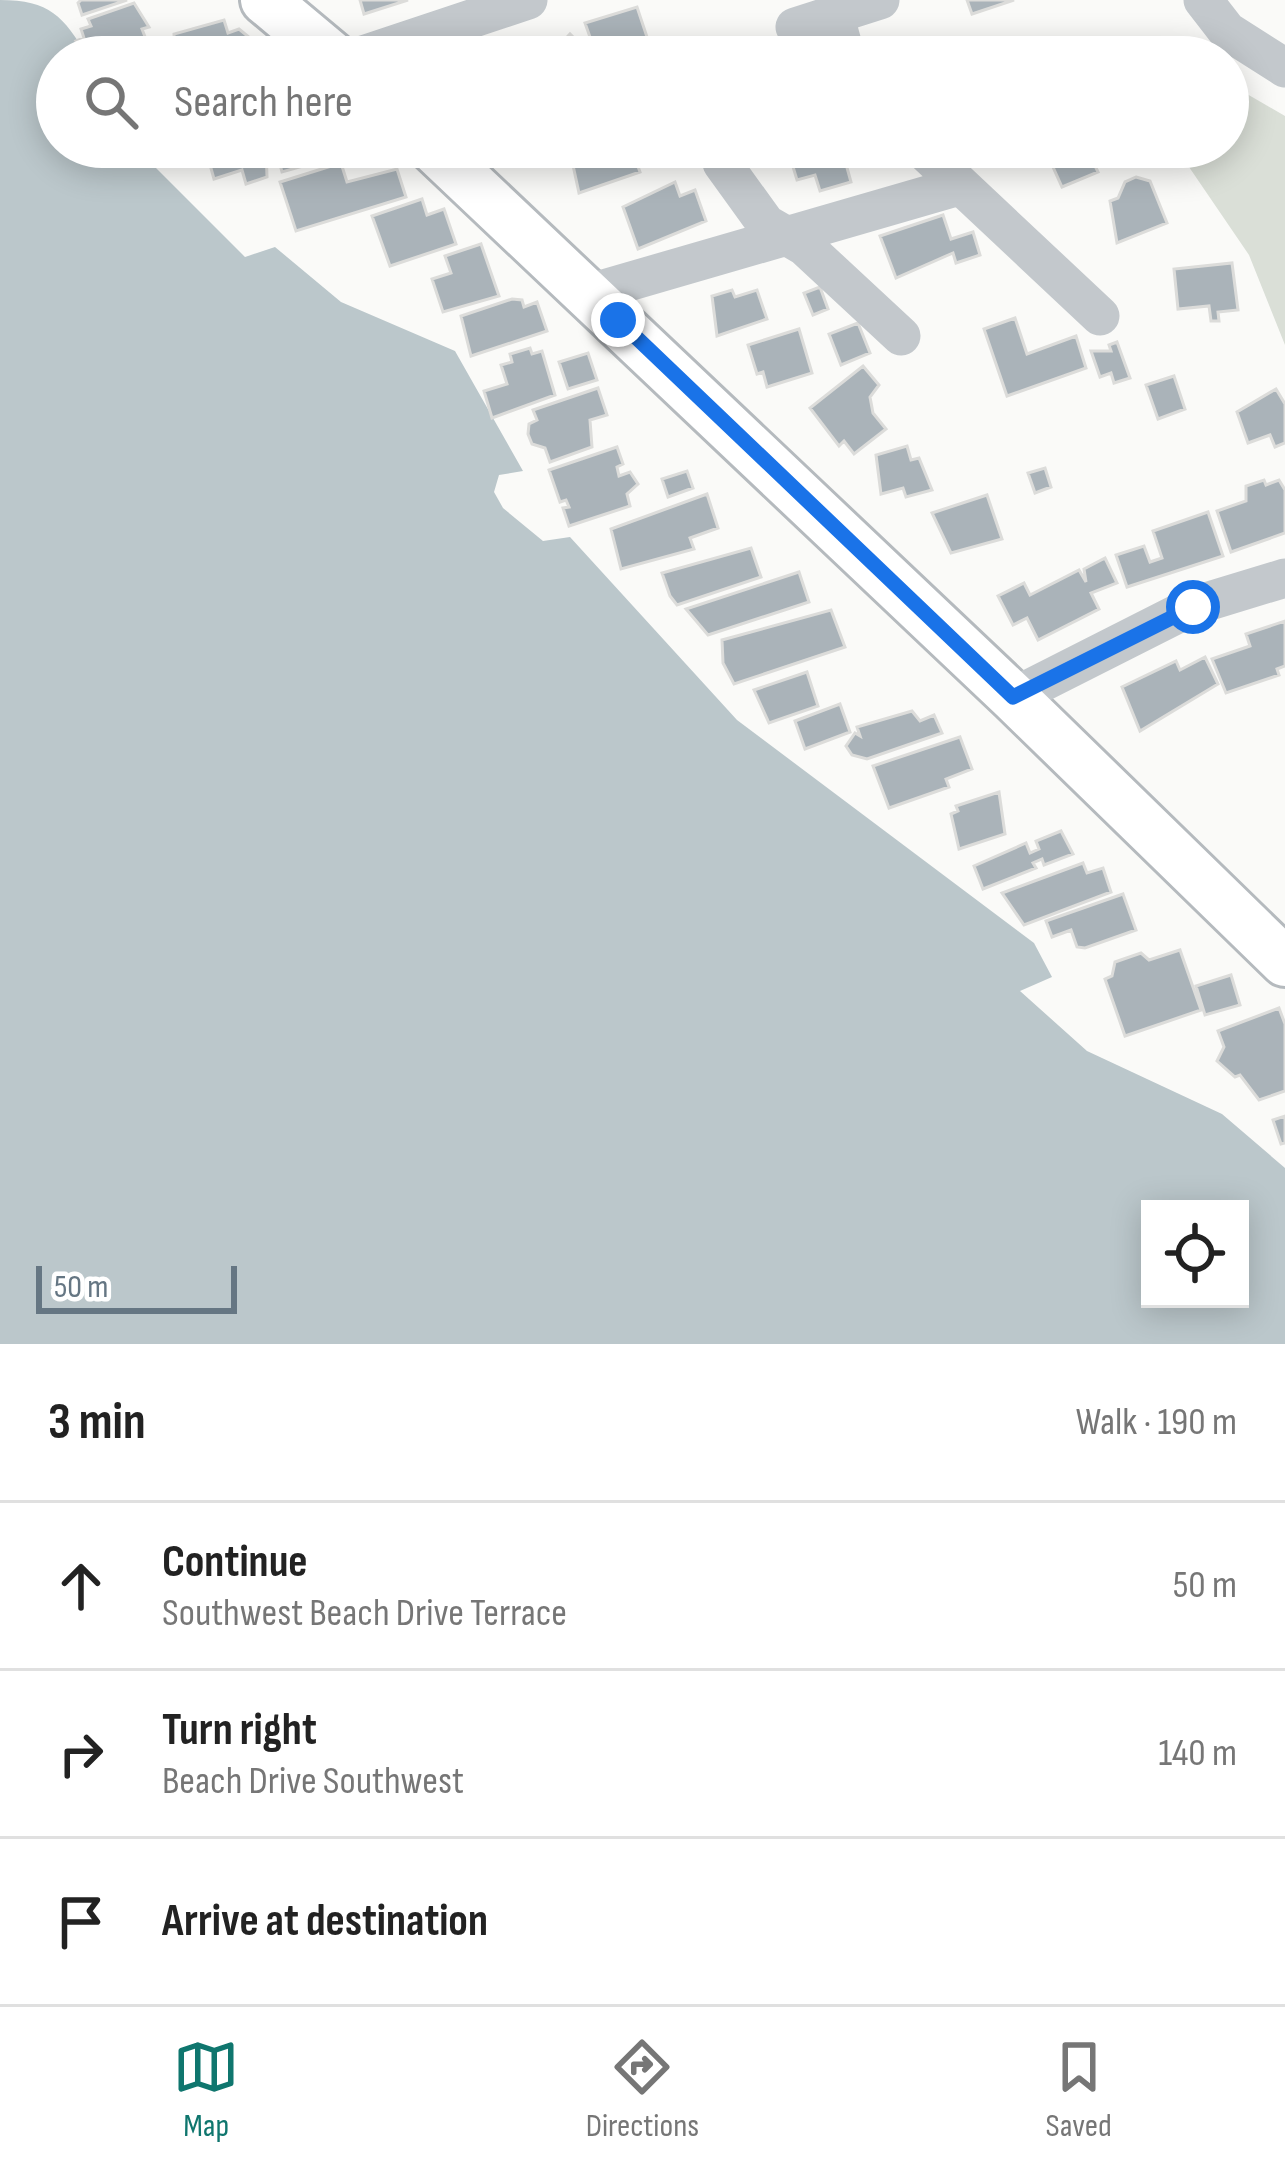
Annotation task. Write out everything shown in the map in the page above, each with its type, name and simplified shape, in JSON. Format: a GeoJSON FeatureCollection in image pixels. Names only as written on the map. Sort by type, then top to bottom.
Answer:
{"type":"FeatureCollection","features":[{"type":"Feature","properties":{"kind":"main road"},"geometry":{"type":"LineString","coordinates":[[265,0],[308,36]]}},
{"type":"Feature","properties":{"kind":"main road"},"geometry":{"type":"LineString","coordinates":[[455,168],[1285,962]]}},
{"type":"Feature","properties":{"kind":"street"},"geometry":{"type":"LineString","coordinates":[[795,27],[880,0]]}},
{"type":"Feature","properties":{"kind":"street"},"geometry":{"type":"LineString","coordinates":[[1203,0],[1235,36]]}},
{"type":"Feature","properties":{"kind":"street"},"geometry":{"type":"LineString","coordinates":[[415,36],[506,3]]}},
{"type":"Feature","properties":{"kind":"street"},"geometry":{"type":"LineString","coordinates":[[834,14],[840,36]]}},
{"type":"Feature","properties":{"kind":"street"},"geometry":{"type":"LineString","coordinates":[[1249,45],[1285,68]]}},
{"type":"Feature","properties":{"kind":"street"},"geometry":{"type":"LineString","coordinates":[[726,168],[766,224],[787,236],[901,336]]}},
{"type":"Feature","properties":{"kind":"street"},"geometry":{"type":"LineString","coordinates":[[941,168],[1100,316]]}},
{"type":"Feature","properties":{"kind":"street"},"geometry":{"type":"LineString","coordinates":[[590,293],[959,186]]}},
{"type":"Feature","properties":{"kind":"street"},"geometry":{"type":"LineString","coordinates":[[1013,697],[1193,607],[1285,578]]}},
{"type":"Feature","properties":{"kind":"shaded area"},"geometry":{"type":"Polygon","coordinates":[[[0,0],[43,7],[74,36],[36,36],[36,168],[156,168],[245,257],[275,247],[341,302],[455,351],[523,471],[499,475],[494,492],[503,508],[543,541],[570,537],[737,720],[1034,943],[1052,977],[1020,991],[1087,1051],[1222,1114],[1285,1168],[1285,1344],[0,1344],[0,0]]]}},
{"type":"Feature","properties":{"kind":"shaded area"},"geometry":{"type":"Polygon","coordinates":[[[1249,95],[1285,116],[1285,345],[1249,255],[1190,168],[1249,168],[1249,95]]]}},
{"type":"Feature","properties":{"kind":"building"},"geometry":{"type":"Polygon","coordinates":[[[81,0],[127,0],[82,15],[78,3],[81,0]]]}},
{"type":"Feature","properties":{"kind":"building"},"geometry":{"type":"Polygon","coordinates":[[[360,0],[408,0],[364,14],[360,0]]]}},
{"type":"Feature","properties":{"kind":"building"},"geometry":{"type":"Polygon","coordinates":[[[967,0],[1014,0],[972,14],[967,0]]]}},
{"type":"Feature","properties":{"kind":"building"},"geometry":{"type":"Polygon","coordinates":[[[134,3],[149,27],[142,29],[145,36],[83,36],[81,29],[91,26],[88,19],[134,3]]]}},
{"type":"Feature","properties":{"kind":"building"},"geometry":{"type":"Polygon","coordinates":[[[637,7],[647,36],[590,36],[585,23],[637,7]]]}},
{"type":"Feature","properties":{"kind":"building"},"geometry":{"type":"Polygon","coordinates":[[[224,20],[228,33],[239,29],[247,36],[174,36],[224,20]]]}},
{"type":"Feature","properties":{"kind":"building"},"geometry":{"type":"Polygon","coordinates":[[[211,168],[267,168],[267,177],[246,184],[242,170],[214,179],[211,168]]]}},
{"type":"Feature","properties":{"kind":"building"},"geometry":{"type":"Polygon","coordinates":[[[325,168],[343,168],[347,182],[397,169],[406,197],[296,231],[280,182],[325,168]]]}},
{"type":"Feature","properties":{"kind":"building"},"geometry":{"type":"Polygon","coordinates":[[[574,168],[639,168],[640,172],[579,193],[574,168]]]}},
{"type":"Feature","properties":{"kind":"building"},"geometry":{"type":"Polygon","coordinates":[[[793,168],[847,168],[851,182],[820,191],[815,175],[797,180],[793,168]]]}},
{"type":"Feature","properties":{"kind":"building"},"geometry":{"type":"Polygon","coordinates":[[[1053,168],[1096,168],[1098,172],[1062,187],[1053,168]]]}},
{"type":"Feature","properties":{"kind":"building"},"geometry":{"type":"Polygon","coordinates":[[[1136,177],[1150,181],[1167,223],[1117,243],[1110,201],[1118,198],[1125,182],[1136,177]]]}},
{"type":"Feature","properties":{"kind":"building"},"geometry":{"type":"Polygon","coordinates":[[[675,182],[680,196],[695,190],[706,221],[638,249],[623,207],[675,182]]]}},
{"type":"Feature","properties":{"kind":"building"},"geometry":{"type":"Polygon","coordinates":[[[422,199],[427,215],[444,209],[456,244],[390,266],[372,216],[422,199]]]}},
{"type":"Feature","properties":{"kind":"building"},"geometry":{"type":"Polygon","coordinates":[[[943,215],[951,239],[973,232],[980,255],[956,263],[953,253],[896,278],[880,236],[943,215]]]}},
{"type":"Feature","properties":{"kind":"building"},"geometry":{"type":"Polygon","coordinates":[[[481,244],[499,296],[443,312],[432,279],[451,273],[445,256],[481,244]]]}},
{"type":"Feature","properties":{"kind":"building"},"geometry":{"type":"Polygon","coordinates":[[[1232,263],[1238,310],[1218,312],[1219,321],[1211,321],[1209,306],[1178,309],[1174,269],[1232,263]]]}},
{"type":"Feature","properties":{"kind":"building"},"geometry":{"type":"Polygon","coordinates":[[[820,287],[828,309],[813,315],[804,293],[820,287]]]}},
{"type":"Feature","properties":{"kind":"building"},"geometry":{"type":"Polygon","coordinates":[[[732,290],[735,297],[757,290],[767,319],[717,336],[712,296],[732,290]]]}},
{"type":"Feature","properties":{"kind":"building"},"geometry":{"type":"Polygon","coordinates":[[[522,300],[524,307],[537,302],[547,331],[471,356],[461,316],[522,300]]]}},
{"type":"Feature","properties":{"kind":"building"},"geometry":{"type":"Polygon","coordinates":[[[1015,318],[1027,354],[1076,336],[1086,368],[1007,396],[984,329],[1015,318]]]}},
{"type":"Feature","properties":{"kind":"building"},"geometry":{"type":"Polygon","coordinates":[[[858,323],[870,353],[841,365],[829,334],[858,323]]]}},
{"type":"Feature","properties":{"kind":"building"},"geometry":{"type":"Polygon","coordinates":[[[799,329],[812,373],[767,387],[763,372],[757,374],[748,345],[799,329]]]}},
{"type":"Feature","properties":{"kind":"building"},"geometry":{"type":"Polygon","coordinates":[[[1117,342],[1130,378],[1114,383],[1111,373],[1100,377],[1091,351],[1111,351],[1109,345],[1117,342]]]}},
{"type":"Feature","properties":{"kind":"building"},"geometry":{"type":"Polygon","coordinates":[[[530,348],[532,354],[542,351],[555,395],[492,418],[484,391],[507,384],[501,365],[512,362],[510,354],[530,348]]]}},
{"type":"Feature","properties":{"kind":"building"},"geometry":{"type":"Polygon","coordinates":[[[588,353],[597,380],[568,389],[559,362],[588,353]]]}},
{"type":"Feature","properties":{"kind":"building"},"geometry":{"type":"Polygon","coordinates":[[[863,366],[879,385],[870,397],[873,413],[886,429],[854,454],[844,441],[839,446],[810,408],[863,366]]]}},
{"type":"Feature","properties":{"kind":"building"},"geometry":{"type":"Polygon","coordinates":[[[1174,376],[1185,409],[1158,419],[1146,385],[1174,376]]]}},
{"type":"Feature","properties":{"kind":"building"},"geometry":{"type":"Polygon","coordinates":[[[598,388],[607,415],[590,420],[592,447],[550,462],[545,448],[532,444],[528,434],[529,424],[537,420],[533,410],[598,388]]]}},
{"type":"Feature","properties":{"kind":"building"},"geometry":{"type":"Polygon","coordinates":[[[1276,389],[1285,404],[1285,443],[1275,447],[1270,435],[1248,443],[1237,412],[1276,389]]]}},
{"type":"Feature","properties":{"kind":"building"},"geometry":{"type":"Polygon","coordinates":[[[907,446],[911,460],[919,458],[932,490],[906,497],[903,488],[881,494],[876,455],[907,446]]]}},
{"type":"Feature","properties":{"kind":"building"},"geometry":{"type":"Polygon","coordinates":[[[617,447],[623,464],[617,467],[619,476],[630,472],[638,484],[627,494],[630,506],[569,526],[563,508],[569,507],[566,500],[560,502],[549,470],[617,447]]]}},
{"type":"Feature","properties":{"kind":"building"},"geometry":{"type":"Polygon","coordinates":[[[1045,468],[1051,487],[1035,493],[1028,473],[1045,468]]]}},
{"type":"Feature","properties":{"kind":"building"},"geometry":{"type":"Polygon","coordinates":[[[687,471],[693,488],[668,497],[662,479],[687,471]]]}},
{"type":"Feature","properties":{"kind":"building"},"geometry":{"type":"Polygon","coordinates":[[[1264,480],[1266,485],[1279,480],[1285,490],[1285,533],[1231,552],[1217,511],[1246,501],[1246,486],[1264,480]]]}},
{"type":"Feature","properties":{"kind":"building"},"geometry":{"type":"Polygon","coordinates":[[[707,494],[718,528],[690,538],[694,549],[621,569],[611,529],[707,494]]]}},
{"type":"Feature","properties":{"kind":"building"},"geometry":{"type":"Polygon","coordinates":[[[987,495],[1002,539],[951,553],[932,513],[987,495]]]}},
{"type":"Feature","properties":{"kind":"building"},"geometry":{"type":"Polygon","coordinates":[[[1208,512],[1223,556],[1127,587],[1116,555],[1144,546],[1150,562],[1162,558],[1153,531],[1208,512]]]}},
{"type":"Feature","properties":{"kind":"building"},"geometry":{"type":"Polygon","coordinates":[[[751,548],[761,577],[677,605],[670,596],[662,573],[751,548]]]}},
{"type":"Feature","properties":{"kind":"building"},"geometry":{"type":"Polygon","coordinates":[[[1105,558],[1117,583],[1091,593],[1099,609],[1038,640],[1027,618],[1013,625],[998,596],[1024,583],[1030,595],[1079,570],[1086,582],[1084,569],[1105,558]]]}},
{"type":"Feature","properties":{"kind":"building"},"geometry":{"type":"Polygon","coordinates":[[[799,572],[809,602],[708,635],[686,609],[799,572]]]}},
{"type":"Feature","properties":{"kind":"building"},"geometry":{"type":"Polygon","coordinates":[[[831,610],[845,647],[734,684],[723,663],[722,640],[831,610]]]}},
{"type":"Feature","properties":{"kind":"building"},"geometry":{"type":"Polygon","coordinates":[[[1285,621],[1285,666],[1277,669],[1279,675],[1226,693],[1212,659],[1250,646],[1246,634],[1285,621]]]}},
{"type":"Feature","properties":{"kind":"building"},"geometry":{"type":"Polygon","coordinates":[[[1205,657],[1218,684],[1140,731],[1122,687],[1176,661],[1180,670],[1205,657]]]}},
{"type":"Feature","properties":{"kind":"building"},"geometry":{"type":"Polygon","coordinates":[[[807,672],[818,706],[769,723],[754,690],[807,672]]]}},
{"type":"Feature","properties":{"kind":"building"},"geometry":{"type":"Polygon","coordinates":[[[840,704],[850,732],[805,749],[795,721],[840,704]]]}},
{"type":"Feature","properties":{"kind":"building"},"geometry":{"type":"Polygon","coordinates":[[[912,711],[920,721],[934,715],[942,733],[867,759],[852,755],[846,746],[855,733],[860,736],[857,727],[912,711]]]}},
{"type":"Feature","properties":{"kind":"building"},"geometry":{"type":"Polygon","coordinates":[[[960,737],[972,769],[946,779],[949,787],[889,808],[873,766],[960,737]]]}},
{"type":"Feature","properties":{"kind":"building"},"geometry":{"type":"Polygon","coordinates":[[[999,792],[1005,834],[959,849],[951,814],[958,811],[956,806],[999,792]]]}},
{"type":"Feature","properties":{"kind":"building"},"geometry":{"type":"Polygon","coordinates":[[[1061,831],[1073,854],[1044,865],[1042,859],[1033,863],[1036,868],[983,889],[974,866],[1026,843],[1030,853],[1039,849],[1036,841],[1061,831]]]}},
{"type":"Feature","properties":{"kind":"building"},"geometry":{"type":"Polygon","coordinates":[[[1083,863],[1087,873],[1103,868],[1111,892],[1024,925],[1002,893],[1083,863]]]}},
{"type":"Feature","properties":{"kind":"building"},"geometry":{"type":"Polygon","coordinates":[[[1123,894],[1136,930],[1085,948],[1077,947],[1071,930],[1052,937],[1046,921],[1123,894]]]}},
{"type":"Feature","properties":{"kind":"building"},"geometry":{"type":"Polygon","coordinates":[[[1180,950],[1201,1010],[1125,1036],[1105,979],[1112,976],[1115,962],[1141,953],[1149,960],[1180,950]]]}},
{"type":"Feature","properties":{"kind":"building"},"geometry":{"type":"Polygon","coordinates":[[[1231,975],[1240,1005],[1205,1015],[1196,986],[1231,975]]]}},
{"type":"Feature","properties":{"kind":"building"},"geometry":{"type":"Polygon","coordinates":[[[1279,1008],[1285,1024],[1285,1091],[1259,1100],[1240,1075],[1235,1077],[1217,1061],[1224,1047],[1218,1031],[1279,1008]]]}},
{"type":"Feature","properties":{"kind":"building"},"geometry":{"type":"Polygon","coordinates":[[[1285,1116],[1285,1143],[1281,1144],[1273,1120],[1285,1116]]]}},
{"type":"Feature","properties":{"kind":"route"},"geometry":{"type":"LineString","coordinates":[[618,320],[1013,697],[1193,607]]}}]}
